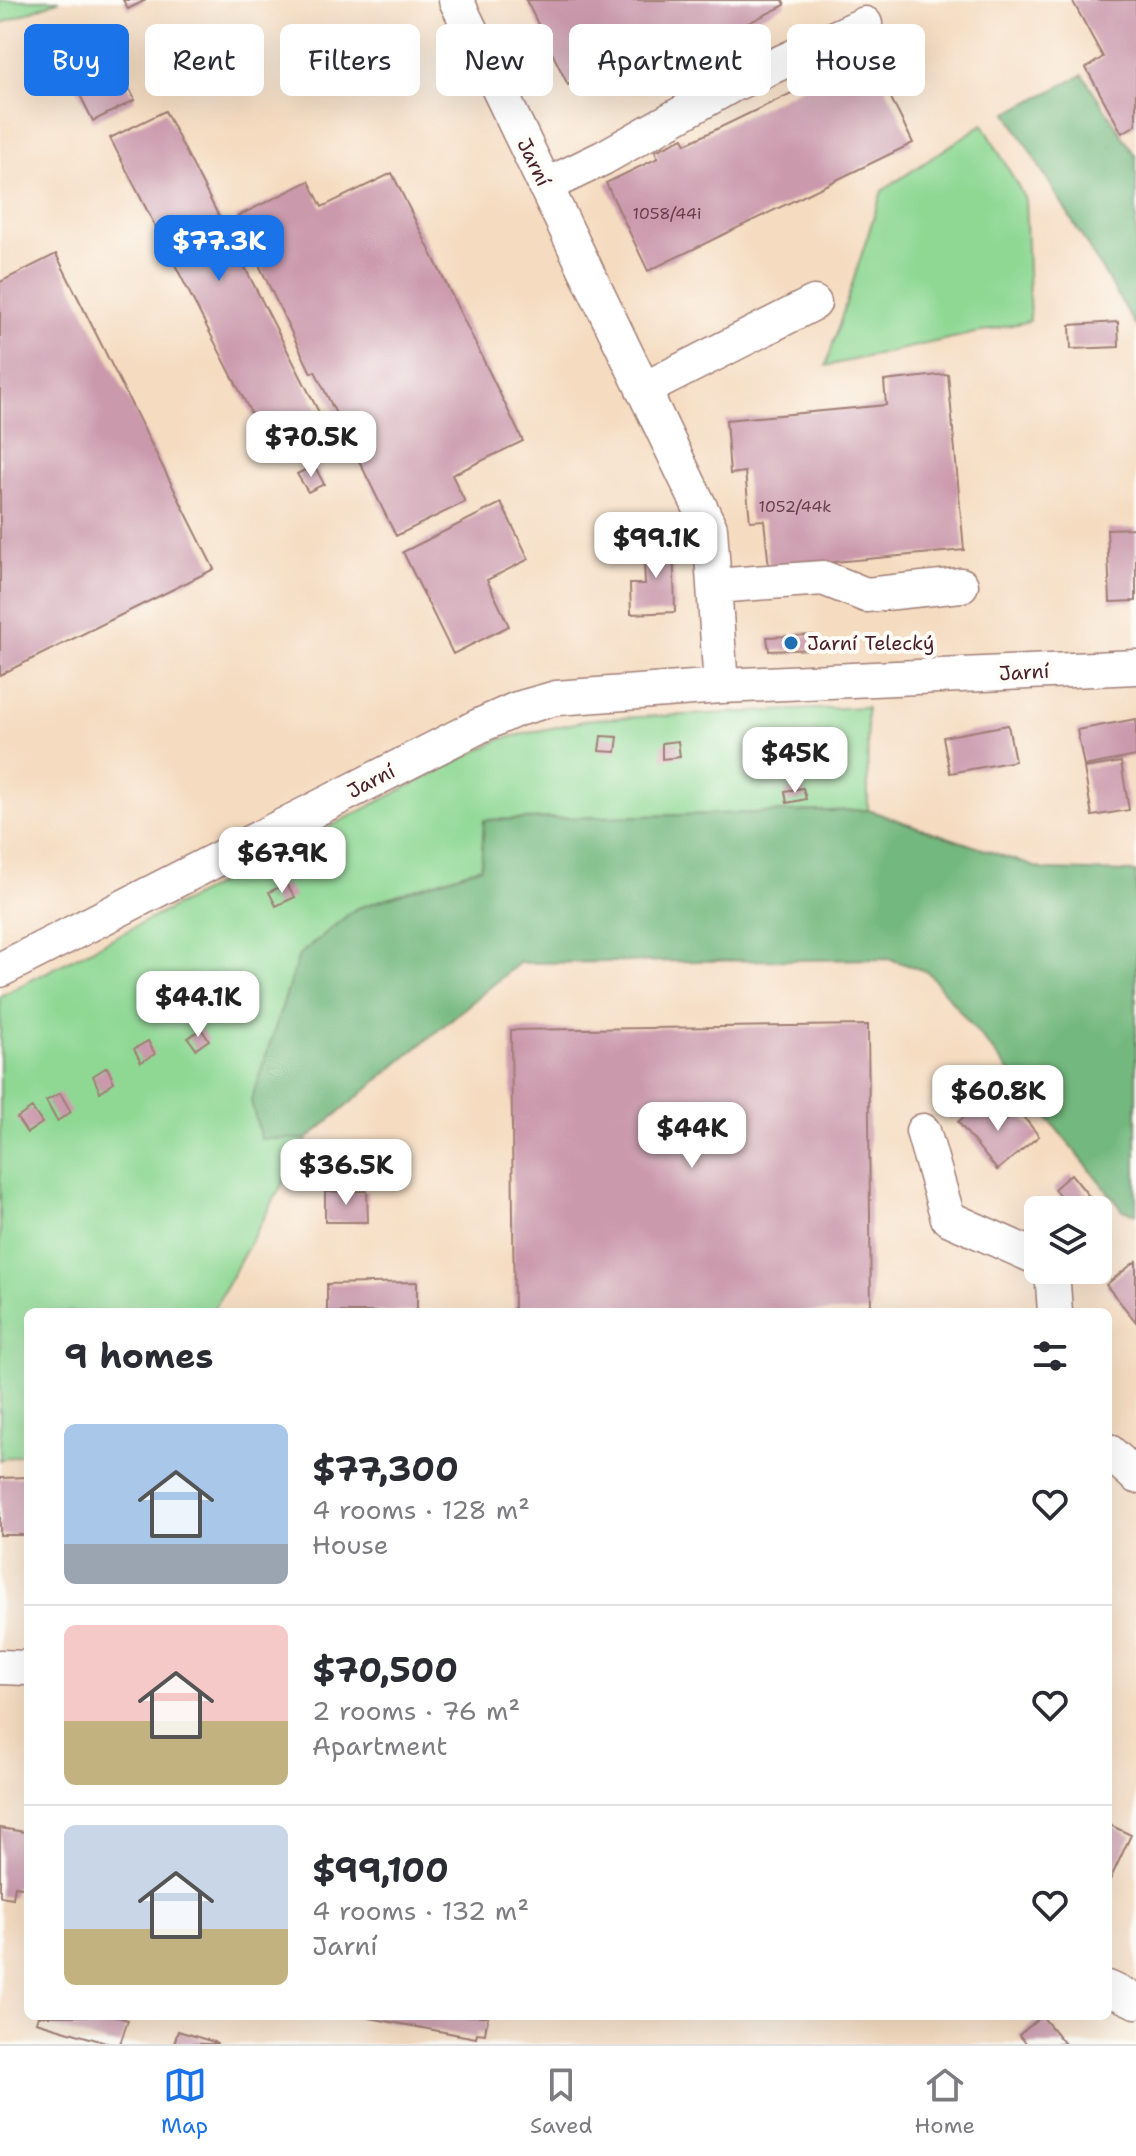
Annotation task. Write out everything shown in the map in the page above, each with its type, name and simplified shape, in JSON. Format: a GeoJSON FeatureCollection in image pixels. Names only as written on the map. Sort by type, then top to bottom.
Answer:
{"type":"FeatureCollection","features":[{"type":"Feature","properties":{"kind":"street","name":"Jarní"},"geometry":{"type":"LineString","coordinates":[[456,0],[710,528],[721,686]]}},
{"type":"Feature","properties":{"kind":"street"},"geometry":{"type":"LineString","coordinates":[[545,186],[603,158],[732,85],[787,60]]}},
{"type":"Feature","properties":{"kind":"street"},"geometry":{"type":"LineString","coordinates":[[643,390],[814,303]]}},
{"type":"Feature","properties":{"kind":"street"},"geometry":{"type":"LineString","coordinates":[[714,586],[823,578],[866,595],[961,585]]}},
{"type":"Feature","properties":{"kind":"street","name":"Jarní"},"geometry":{"type":"LineString","coordinates":[[0,970],[479,726],[517,709],[556,698],[721,686],[1136,667]]}},
{"type":"Feature","properties":{"kind":"street"},"geometry":{"type":"LineString","coordinates":[[923,1131],[948,1218],[1024,1252]]}},
{"type":"Feature","properties":{"kind":"street"},"geometry":{"type":"LineString","coordinates":[[1053,1284],[1055,1308]]}},
{"type":"Feature","properties":{"kind":"street"},"geometry":{"type":"LineString","coordinates":[[1112,1455],[1136,1476]]}},
{"type":"Feature","properties":{"kind":"street"},"geometry":{"type":"LineString","coordinates":[[0,1667],[24,1668]]}},
{"type":"Feature","properties":{"kind":"street"},"geometry":{"type":"LineString","coordinates":[[1112,1990],[1136,2001]]}},
{"type":"Feature","properties":{"kind":"green space"},"geometry":{"type":"Polygon","coordinates":[[[0,0],[60,0],[0,24],[0,0]]]}},
{"type":"Feature","properties":{"kind":"green space"},"geometry":{"type":"Polygon","coordinates":[[[1083,75],[1136,157],[1136,326],[1007,113],[1083,75]]]}},
{"type":"Feature","properties":{"kind":"green space"},"geometry":{"type":"Polygon","coordinates":[[[983,124],[1025,199],[1030,321],[826,366],[882,191],[983,124]]]}},
{"type":"Feature","properties":{"kind":"green space"},"geometry":{"type":"Polygon","coordinates":[[[867,707],[868,810],[485,820],[481,867],[355,909],[261,1139],[307,1139],[214,1308],[24,1308],[24,1454],[0,1460],[0,996],[501,739],[593,719],[867,707]]]}},
{"type":"Feature","properties":{"kind":"green space"},"geometry":{"type":"Polygon","coordinates":[[[868,810],[1044,870],[1136,872],[1136,1214],[1123,1210],[928,972],[890,959],[519,963],[307,1139],[261,1139],[251,1101],[299,955],[355,909],[481,867],[484,820],[868,810]]]}},
{"type":"Feature","properties":{"kind":"building"},"geometry":{"type":"Polygon","coordinates":[[[123,0],[146,0],[128,9],[123,0]]]}},
{"type":"Feature","properties":{"kind":"building"},"geometry":{"type":"Polygon","coordinates":[[[526,0],[783,0],[785,5],[746,24],[569,24],[568,85],[553,55],[553,24],[538,24],[526,0]]]}},
{"type":"Feature","properties":{"kind":"building"},"geometry":{"type":"Polygon","coordinates":[[[1072,0],[1136,0],[1136,125],[1122,133],[1086,68],[1103,57],[1072,0]]]}},
{"type":"Feature","properties":{"kind":"building"},"geometry":{"type":"Polygon","coordinates":[[[129,88],[135,100],[93,121],[80,96],[129,96],[129,88]]]}},
{"type":"Feature","properties":{"kind":"building"},"geometry":{"type":"Polygon","coordinates":[[[787,95],[890,96],[913,143],[648,271],[606,183],[658,158],[655,151],[683,138],[686,144],[787,95]]]}},
{"type":"Feature","properties":{"kind":"building"},"geometry":{"type":"Polygon","coordinates":[[[165,111],[327,428],[273,456],[110,138],[165,111]]]}},
{"type":"Feature","properties":{"kind":"building"},"geometry":{"type":"Polygon","coordinates":[[[392,173],[523,441],[452,475],[465,502],[396,536],[315,371],[311,373],[236,217],[309,181],[322,207],[392,173]]]}},
{"type":"Feature","properties":{"kind":"building"},"geometry":{"type":"Polygon","coordinates":[[[56,254],[214,569],[0,675],[0,282],[56,254]]]}},
{"type":"Feature","properties":{"kind":"building"},"geometry":{"type":"Polygon","coordinates":[[[1118,322],[1119,347],[1071,349],[1070,325],[1118,322]]]}},
{"type":"Feature","properties":{"kind":"building"},"geometry":{"type":"Polygon","coordinates":[[[948,374],[964,550],[769,568],[764,520],[750,521],[745,472],[730,474],[726,420],[886,405],[884,381],[948,374]]]}},
{"type":"Feature","properties":{"kind":"building"},"geometry":{"type":"Polygon","coordinates":[[[314,465],[324,484],[308,492],[297,474],[314,465]]]}},
{"type":"Feature","properties":{"kind":"building"},"geometry":{"type":"Polygon","coordinates":[[[501,503],[529,559],[487,580],[509,626],[453,654],[403,552],[501,503]]]}},
{"type":"Feature","properties":{"kind":"building"},"geometry":{"type":"Polygon","coordinates":[[[1136,528],[1136,601],[1110,602],[1107,529],[1136,528]]]}},
{"type":"Feature","properties":{"kind":"building"},"geometry":{"type":"Polygon","coordinates":[[[673,538],[675,612],[631,614],[630,584],[645,584],[643,540],[673,538]]]}},
{"type":"Feature","properties":{"kind":"building","name":"Jarní Telecký"},"geometry":{"type":"Polygon","coordinates":[[[814,635],[814,649],[769,651],[767,637],[814,635]]]}},
{"type":"Feature","properties":{"kind":"building"},"geometry":{"type":"Polygon","coordinates":[[[1136,719],[1136,756],[1084,766],[1077,730],[1136,719]]]}},
{"type":"Feature","properties":{"kind":"building"},"geometry":{"type":"Polygon","coordinates":[[[1008,725],[1015,761],[950,773],[943,737],[1008,725]]]}},
{"type":"Feature","properties":{"kind":"building"},"geometry":{"type":"Polygon","coordinates":[[[601,736],[618,737],[616,752],[599,751],[601,736]]]}},
{"type":"Feature","properties":{"kind":"building"},"geometry":{"type":"Polygon","coordinates":[[[678,741],[680,757],[662,759],[662,743],[678,741]]]}},
{"type":"Feature","properties":{"kind":"building"},"geometry":{"type":"Polygon","coordinates":[[[1121,762],[1129,810],[1092,816],[1084,768],[1121,762]]]}},
{"type":"Feature","properties":{"kind":"building"},"geometry":{"type":"Polygon","coordinates":[[[803,788],[806,799],[787,803],[785,791],[803,788]]]}},
{"type":"Feature","properties":{"kind":"building"},"geometry":{"type":"Polygon","coordinates":[[[286,884],[295,897],[276,906],[269,892],[286,884]]]}},
{"type":"Feature","properties":{"kind":"building"},"geometry":{"type":"Polygon","coordinates":[[[868,1025],[871,1308],[514,1308],[511,1030],[868,1025]]]}},
{"type":"Feature","properties":{"kind":"building"},"geometry":{"type":"Polygon","coordinates":[[[201,1029],[209,1040],[196,1049],[188,1038],[201,1029]]]}},
{"type":"Feature","properties":{"kind":"building"},"geometry":{"type":"Polygon","coordinates":[[[148,1041],[155,1054],[141,1062],[134,1049],[148,1041]]]}},
{"type":"Feature","properties":{"kind":"building"},"geometry":{"type":"Polygon","coordinates":[[[107,1067],[114,1082],[100,1092],[93,1076],[107,1067]]]}},
{"type":"Feature","properties":{"kind":"building"},"geometry":{"type":"Polygon","coordinates":[[[60,1093],[71,1112],[57,1121],[46,1101],[60,1093]]]}},
{"type":"Feature","properties":{"kind":"building"},"geometry":{"type":"Polygon","coordinates":[[[989,1097],[1007,1120],[1018,1110],[1039,1136],[997,1170],[958,1122],[989,1097]]]}},
{"type":"Feature","properties":{"kind":"building"},"geometry":{"type":"Polygon","coordinates":[[[32,1108],[42,1123],[27,1133],[17,1118],[32,1108]]]}},
{"type":"Feature","properties":{"kind":"building"},"geometry":{"type":"Polygon","coordinates":[[[1071,1174],[1089,1196],[1060,1196],[1054,1189],[1071,1174]]]}},
{"type":"Feature","properties":{"kind":"building"},"geometry":{"type":"Polygon","coordinates":[[[367,1191],[368,1222],[325,1222],[325,1192],[367,1191]]]}},
{"type":"Feature","properties":{"kind":"building"},"geometry":{"type":"Polygon","coordinates":[[[1136,1261],[1136,1322],[1106,1285],[1112,1284],[1112,1280],[1136,1261]]]}},
{"type":"Feature","properties":{"kind":"building"},"geometry":{"type":"Polygon","coordinates":[[[417,1282],[417,1308],[327,1308],[327,1284],[417,1282]]]}},
{"type":"Feature","properties":{"kind":"building"},"geometry":{"type":"Polygon","coordinates":[[[24,1477],[24,1535],[0,1535],[0,1478],[24,1477]]]}},
{"type":"Feature","properties":{"kind":"building"},"geometry":{"type":"Polygon","coordinates":[[[1112,1826],[1131,1835],[1112,1875],[1112,1826]]]}},
{"type":"Feature","properties":{"kind":"building"},"geometry":{"type":"Polygon","coordinates":[[[0,1828],[24,1832],[24,1887],[15,1886],[13,1898],[0,1896],[0,1828]]]}},
{"type":"Feature","properties":{"kind":"building"},"geometry":{"type":"Polygon","coordinates":[[[128,2020],[120,2044],[110,2044],[36,2022],[128,2020]]]}},
{"type":"Feature","properties":{"kind":"building"},"geometry":{"type":"Polygon","coordinates":[[[380,2020],[487,2020],[485,2034],[477,2033],[476,2038],[380,2020]]]}},
{"type":"Feature","properties":{"kind":"building"},"geometry":{"type":"Polygon","coordinates":[[[1037,2020],[1045,2020],[1065,2044],[1027,2044],[1019,2035],[1037,2020]]]}},
{"type":"Feature","properties":{"kind":"building"},"geometry":{"type":"Polygon","coordinates":[[[178,2031],[217,2043],[217,2044],[174,2044],[178,2031]]]}},
{"type":"Feature","properties":{"kind":"place","name":"Jarní Telecký"},"geometry":{"type":"Point","coordinates":[791,643]}}]}
